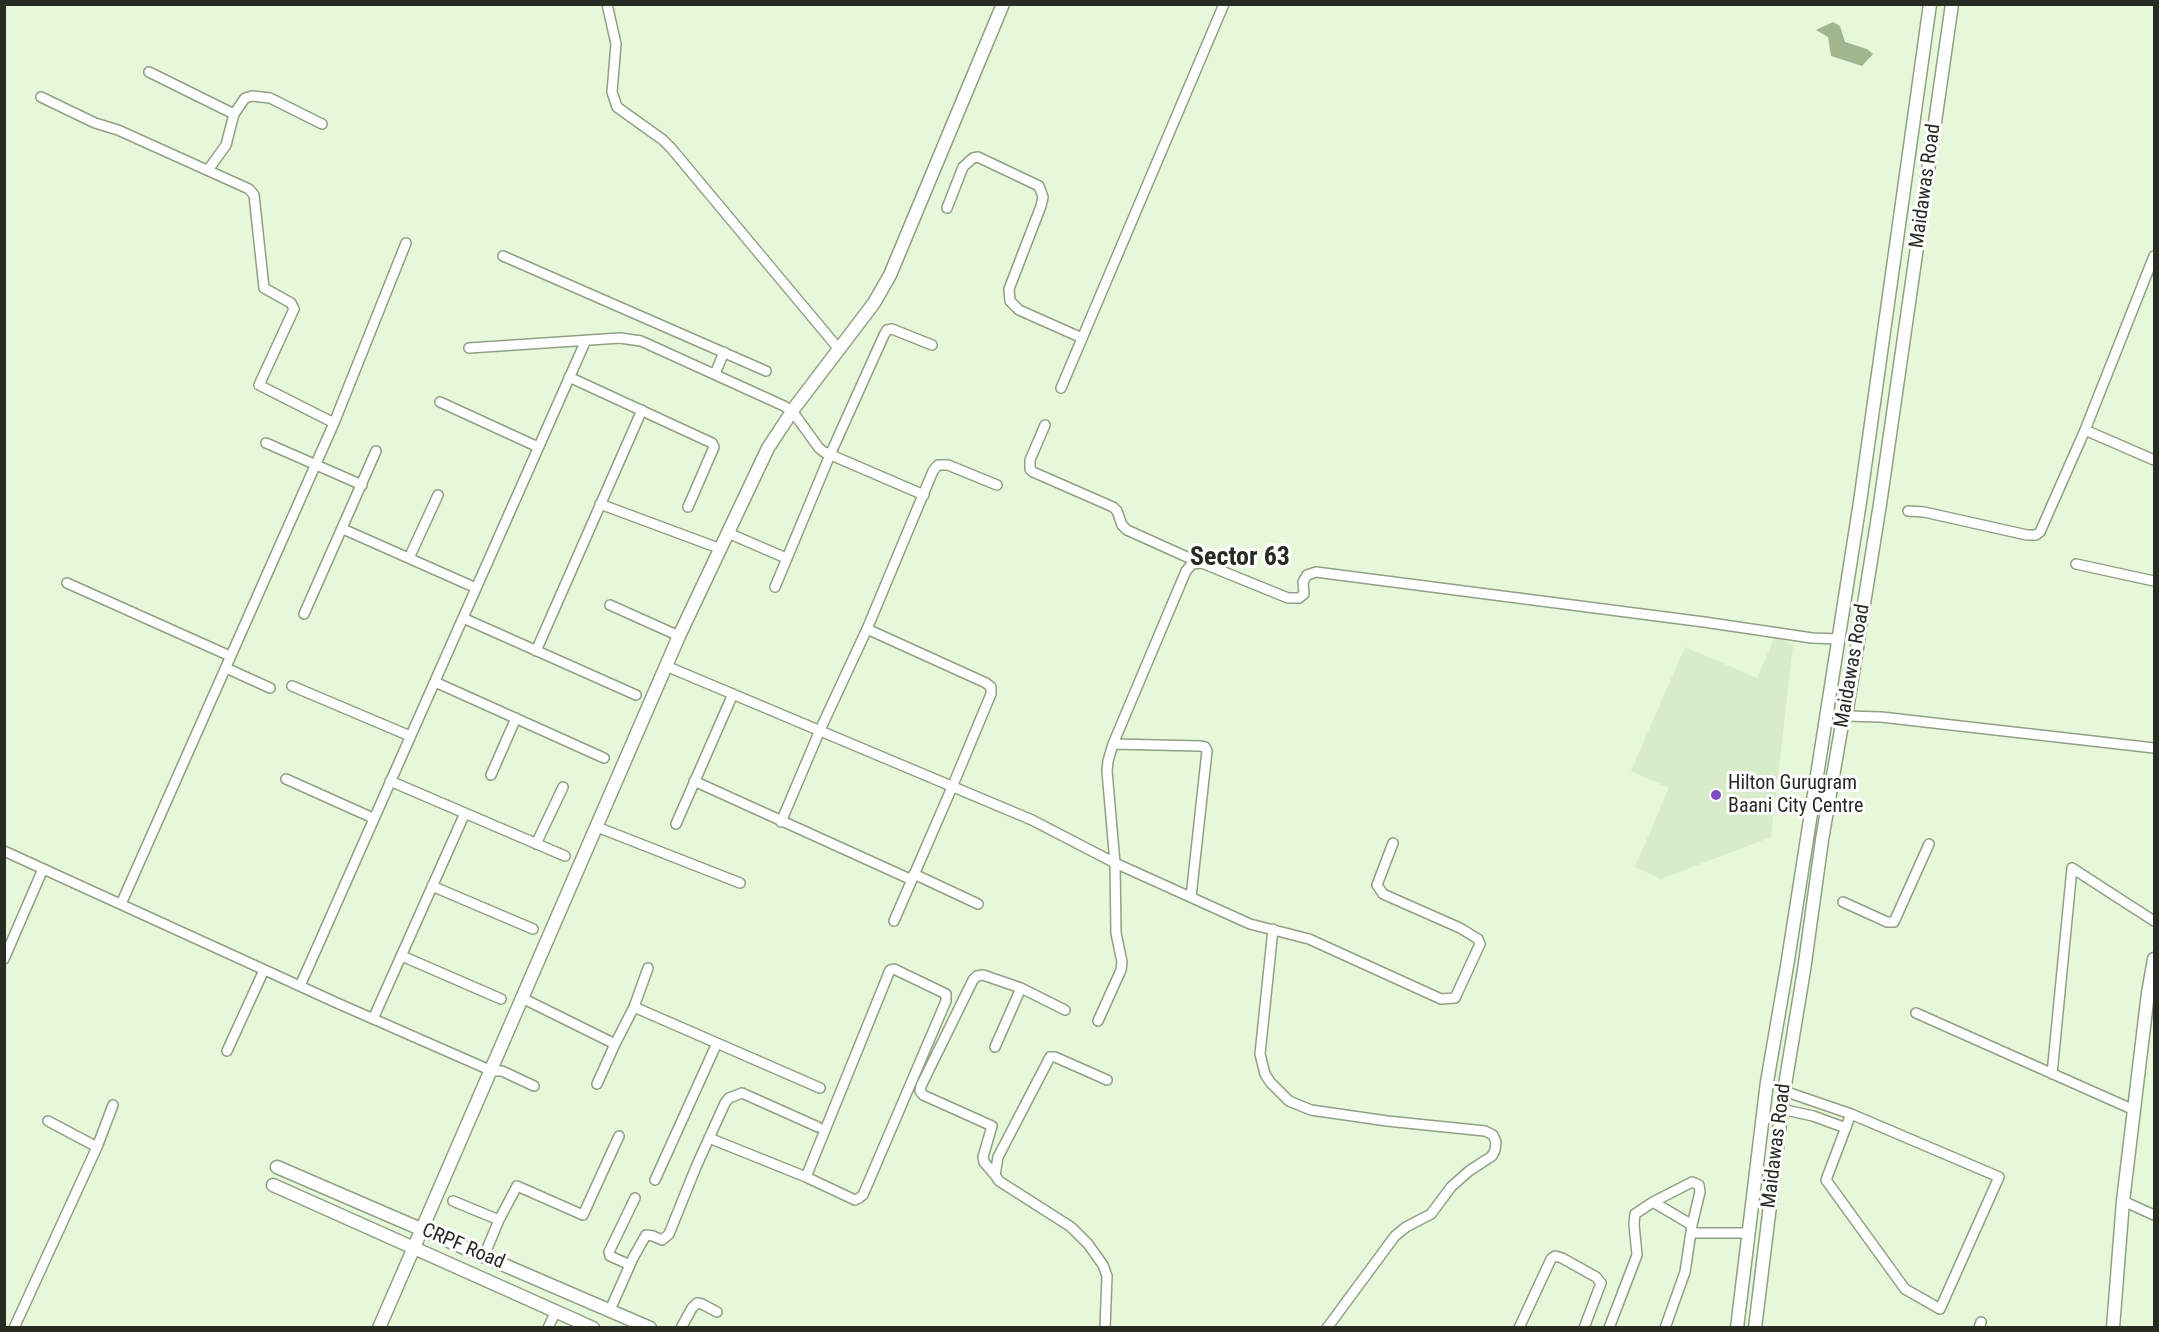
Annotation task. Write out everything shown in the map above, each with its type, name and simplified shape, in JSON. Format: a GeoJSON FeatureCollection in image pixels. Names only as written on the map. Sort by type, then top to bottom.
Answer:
{"type":"FeatureCollection","features":[{"type":"Feature","properties":{"kind":"street"},"geometry":{"type":"LineString","coordinates":[[607,4],[616,44],[612,92],[617,107],[671,148],[838,348]]}},
{"type":"Feature","properties":{"kind":"street"},"geometry":{"type":"LineString","coordinates":[[380,1328],[679,636],[768,448],[838,348],[874,303],[890,274],[1003,4]]}},
{"type":"Feature","properties":{"kind":"street"},"geometry":{"type":"LineString","coordinates":[[1061,388],[1224,4]]}},
{"type":"Feature","properties":{"kind":"street","name":"Maidawas Road"},"geometry":{"type":"LineString","coordinates":[[1737,1328],[1767,1082],[1862,483],[1930,4]]}},
{"type":"Feature","properties":{"kind":"street","name":"Maidawas Road"},"geometry":{"type":"LineString","coordinates":[[1755,1328],[1781,1109],[1822,840],[1842,724],[1846,716],[1882,492],[1952,4]]}},
{"type":"Feature","properties":{"kind":"street"},"geometry":{"type":"LineString","coordinates":[[149,72],[234,114]]}},
{"type":"Feature","properties":{"kind":"street"},"geometry":{"type":"LineString","coordinates":[[208,170],[226,144],[234,114],[245,98],[259,96],[270,98],[322,124]]}},
{"type":"Feature","properties":{"kind":"street"},"geometry":{"type":"LineString","coordinates":[[41,97],[95,123],[118,130],[249,189],[254,195],[264,288],[293,305],[294,309],[259,385],[334,423]]}},
{"type":"Feature","properties":{"kind":"street"},"geometry":{"type":"LineString","coordinates":[[947,208],[963,167],[973,158],[978,157],[1039,186],[1043,197],[1041,206],[1009,289],[1010,302],[1019,310],[1082,338]]}},
{"type":"Feature","properties":{"kind":"street"},"geometry":{"type":"LineString","coordinates":[[121,904],[334,423],[406,243]]}},
{"type":"Feature","properties":{"kind":"street"},"geometry":{"type":"LineString","coordinates":[[503,256],[766,370]]}},
{"type":"Feature","properties":{"kind":"street"},"geometry":{"type":"LineString","coordinates":[[1908,510],[2026,535],[2036,535],[2040,532],[2085,430],[2154,256]]}},
{"type":"Feature","properties":{"kind":"street"},"geometry":{"type":"LineString","coordinates":[[775,587],[830,455],[887,330],[892,328],[932,345]]}},
{"type":"Feature","properties":{"kind":"street"},"geometry":{"type":"LineString","coordinates":[[470,348],[630,338],[656,346],[792,411],[819,448],[830,455],[924,495]]}},
{"type":"Feature","properties":{"kind":"street"},"geometry":{"type":"LineString","coordinates":[[300,986],[586,340]]}},
{"type":"Feature","properties":{"kind":"street"},"geometry":{"type":"LineString","coordinates":[[716,374],[724,352]]}},
{"type":"Feature","properties":{"kind":"street"},"geometry":{"type":"LineString","coordinates":[[569,377],[712,443],[714,447],[688,507]]}},
{"type":"Feature","properties":{"kind":"street"},"geometry":{"type":"LineString","coordinates":[[440,402],[538,447]]}},
{"type":"Feature","properties":{"kind":"street"},"geometry":{"type":"LineString","coordinates":[[536,651],[642,410]]}},
{"type":"Feature","properties":{"kind":"street"},"geometry":{"type":"LineString","coordinates":[[1045,425],[1030,460],[1030,469],[1034,472],[1113,507],[1118,511],[1120,521],[1127,530],[1198,562],[1288,598],[1304,594],[1303,582],[1307,575],[1316,572],[1812,638],[1838,639]]}},
{"type":"Feature","properties":{"kind":"street"},"geometry":{"type":"LineString","coordinates":[[2085,430],[2154,460]]}},
{"type":"Feature","properties":{"kind":"street"},"geometry":{"type":"LineString","coordinates":[[266,442],[362,485]]}},
{"type":"Feature","properties":{"kind":"street"},"geometry":{"type":"LineString","coordinates":[[304,614],[376,451]]}},
{"type":"Feature","properties":{"kind":"street"},"geometry":{"type":"LineString","coordinates":[[781,822],[820,730],[867,629],[933,471],[938,465],[943,464],[997,485]]}},
{"type":"Feature","properties":{"kind":"street"},"geometry":{"type":"LineString","coordinates":[[409,558],[438,495]]}},
{"type":"Feature","properties":{"kind":"street"},"geometry":{"type":"LineString","coordinates":[[600,504],[720,549]]}},
{"type":"Feature","properties":{"kind":"street"},"geometry":{"type":"LineString","coordinates":[[343,529],[476,588]]}},
{"type":"Feature","properties":{"kind":"street"},"geometry":{"type":"LineString","coordinates":[[728,533],[786,558]]}},
{"type":"Feature","properties":{"kind":"street"},"geometry":{"type":"LineString","coordinates":[[1098,1022],[1122,962],[1116,933],[1115,863],[1107,771],[1113,744],[1186,571],[1189,566],[1198,562]]}},
{"type":"Feature","properties":{"kind":"street"},"geometry":{"type":"LineString","coordinates":[[2076,564],[2154,581]]}},
{"type":"Feature","properties":{"kind":"street"},"geometry":{"type":"LineString","coordinates":[[67,583],[230,656]]}},
{"type":"Feature","properties":{"kind":"street"},"geometry":{"type":"LineString","coordinates":[[610,605],[679,636]]}},
{"type":"Feature","properties":{"kind":"street"},"geometry":{"type":"LineString","coordinates":[[463,618],[636,695]]}},
{"type":"Feature","properties":{"kind":"street"},"geometry":{"type":"LineString","coordinates":[[867,629],[991,687],[991,694],[954,785],[894,921]]}},
{"type":"Feature","properties":{"kind":"street"},"geometry":{"type":"LineString","coordinates":[[666,666],[954,785],[1032,820],[1115,863],[1250,924],[1309,939],[1440,999],[1455,998],[1480,944],[1478,939],[1460,928],[1383,894],[1377,885],[1393,843]]}},
{"type":"Feature","properties":{"kind":"street"},"geometry":{"type":"LineString","coordinates":[[225,668],[270,688]]}},
{"type":"Feature","properties":{"kind":"street"},"geometry":{"type":"LineString","coordinates":[[435,682],[604,758]]}},
{"type":"Feature","properties":{"kind":"street"},"geometry":{"type":"LineString","coordinates":[[292,686],[410,736]]}},
{"type":"Feature","properties":{"kind":"street"},"geometry":{"type":"LineString","coordinates":[[676,824],[733,694]]}},
{"type":"Feature","properties":{"kind":"street"},"geometry":{"type":"LineString","coordinates":[[1846,716],[1881,717],[2154,748]]}},
{"type":"Feature","properties":{"kind":"street"},"geometry":{"type":"LineString","coordinates":[[491,776],[516,718]]}},
{"type":"Feature","properties":{"kind":"street"},"geometry":{"type":"LineString","coordinates":[[1113,744],[1200,746],[1205,747],[1208,751],[1191,897]]}},
{"type":"Feature","properties":{"kind":"street"},"geometry":{"type":"LineString","coordinates":[[286,779],[373,818]]}},
{"type":"Feature","properties":{"kind":"street"},"geometry":{"type":"LineString","coordinates":[[694,780],[781,822],[978,904]]}},
{"type":"Feature","properties":{"kind":"street"},"geometry":{"type":"LineString","coordinates":[[390,781],[565,856]]}},
{"type":"Feature","properties":{"kind":"street"},"geometry":{"type":"LineString","coordinates":[[536,844],[563,787]]}},
{"type":"Feature","properties":{"kind":"street"},"geometry":{"type":"LineString","coordinates":[[373,1019],[465,813]]}},
{"type":"Feature","properties":{"kind":"street"},"geometry":{"type":"LineString","coordinates":[[597,827],[740,883]]}},
{"type":"Feature","properties":{"kind":"street"},"geometry":{"type":"LineString","coordinates":[[1805,840],[1822,840]]}},
{"type":"Feature","properties":{"kind":"street"},"geometry":{"type":"LineString","coordinates":[[1843,902],[1887,922],[1894,922],[1929,844]]}},
{"type":"Feature","properties":{"kind":"street"},"geometry":{"type":"LineString","coordinates":[[4,850],[373,1019],[492,1071],[502,1071],[534,1086]]}},
{"type":"Feature","properties":{"kind":"street"},"geometry":{"type":"LineString","coordinates":[[2052,1074],[2072,868],[2154,921]]}},
{"type":"Feature","properties":{"kind":"street"},"geometry":{"type":"LineString","coordinates":[[4,958],[43,869]]}},
{"type":"Feature","properties":{"kind":"street"},"geometry":{"type":"LineString","coordinates":[[432,886],[533,929]]}},
{"type":"Feature","properties":{"kind":"street"},"geometry":{"type":"LineString","coordinates":[[1273,929],[1260,1054],[1270,1083],[1295,1105],[1322,1112],[1387,1121],[1485,1131],[1493,1135],[1496,1142],[1496,1150],[1492,1156],[1469,1171],[1451,1187],[1431,1214],[1406,1227],[1395,1236],[1327,1328]]}},
{"type":"Feature","properties":{"kind":"street"},"geometry":{"type":"LineString","coordinates":[[402,956],[501,999]]}},
{"type":"Feature","properties":{"kind":"street"},"geometry":{"type":"LineString","coordinates":[[2113,1328],[2123,1201],[2154,959]]}},
{"type":"Feature","properties":{"kind":"street"},"geometry":{"type":"LineString","coordinates":[[597,1084],[634,1007],[648,968]]}},
{"type":"Feature","properties":{"kind":"street"},"geometry":{"type":"LineString","coordinates":[[709,1138],[806,1177],[855,1200],[862,1195],[946,1001],[946,994],[894,969],[890,970],[806,1177]]}},
{"type":"Feature","properties":{"kind":"street"},"geometry":{"type":"LineString","coordinates":[[227,1051],[264,970]]}},
{"type":"Feature","properties":{"kind":"street"},"geometry":{"type":"LineString","coordinates":[[1065,1010],[1021,988],[983,975],[977,976],[973,980],[920,1092],[992,1126],[983,1157],[984,1162],[999,1181],[1071,1227],[1088,1244],[1103,1265],[1107,1276],[1105,1328]]}},
{"type":"Feature","properties":{"kind":"street"},"geometry":{"type":"LineString","coordinates":[[995,1047],[1021,988]]}},
{"type":"Feature","properties":{"kind":"street"},"geometry":{"type":"LineString","coordinates":[[522,998],[615,1044]]}},
{"type":"Feature","properties":{"kind":"street"},"geometry":{"type":"LineString","coordinates":[[634,1007],[820,1088]]}},
{"type":"Feature","properties":{"kind":"street"},"geometry":{"type":"LineString","coordinates":[[1916,1013],[2134,1110]]}},
{"type":"Feature","properties":{"kind":"street"},"geometry":{"type":"LineString","coordinates":[[655,1180],[717,1042]]}},
{"type":"Feature","properties":{"kind":"street"},"geometry":{"type":"LineString","coordinates":[[995,1175],[998,1157],[1050,1057],[1055,1057],[1107,1080]]}},
{"type":"Feature","properties":{"kind":"street"},"geometry":{"type":"LineString","coordinates":[[1784,1091],[1851,1114],[1999,1176],[1940,1309],[1905,1289],[1826,1180],[1851,1114]]}},
{"type":"Feature","properties":{"kind":"street"},"geometry":{"type":"LineString","coordinates":[[610,1310],[646,1235],[662,1240],[669,1234],[724,1103],[734,1095],[742,1093],[818,1127]]}},
{"type":"Feature","properties":{"kind":"street"},"geometry":{"type":"LineString","coordinates":[[14,1328],[97,1147],[113,1105]]}},
{"type":"Feature","properties":{"kind":"street"},"geometry":{"type":"LineString","coordinates":[[1781,1109],[1813,1116],[1846,1128]]}},
{"type":"Feature","properties":{"kind":"street"},"geometry":{"type":"LineString","coordinates":[[48,1121],[97,1147]]}},
{"type":"Feature","properties":{"kind":"street"},"geometry":{"type":"LineString","coordinates":[[484,1256],[517,1186],[583,1215],[619,1136]]}},
{"type":"Feature","properties":{"kind":"street","name":"CRPF Road"},"geometry":{"type":"LineString","coordinates":[[276,1167],[650,1328]]}},
{"type":"Feature","properties":{"kind":"street"},"geometry":{"type":"LineString","coordinates":[[1609,1328],[1637,1255],[1635,1214],[1692,1182],[1699,1185],[1700,1192],[1691,1229],[1685,1272],[1665,1328]]}},
{"type":"Feature","properties":{"kind":"street"},"geometry":{"type":"LineString","coordinates":[[273,1185],[594,1328]]}},
{"type":"Feature","properties":{"kind":"street"},"geometry":{"type":"LineString","coordinates":[[630,1265],[610,1256],[609,1252],[635,1198]]}},
{"type":"Feature","properties":{"kind":"street"},"geometry":{"type":"LineString","coordinates":[[453,1201],[499,1220]]}},
{"type":"Feature","properties":{"kind":"street"},"geometry":{"type":"LineString","coordinates":[[2123,1201],[2154,1215]]}},
{"type":"Feature","properties":{"kind":"street"},"geometry":{"type":"LineString","coordinates":[[1653,1202],[1691,1229],[1749,1233]]}},
{"type":"Feature","properties":{"kind":"street"},"geometry":{"type":"LineString","coordinates":[[1519,1328],[1551,1259],[1555,1256],[1596,1277],[1601,1283],[1584,1328]]}},
{"type":"Feature","properties":{"kind":"street"},"geometry":{"type":"LineString","coordinates":[[681,1328],[692,1308],[697,1304],[702,1304],[717,1312]]}},
{"type":"Feature","properties":{"kind":"street"},"geometry":{"type":"LineString","coordinates":[[548,1328],[556,1311]]}},
{"type":"Feature","properties":{"kind":"shaded area"},"geometry":{"type":"Polygon","coordinates":[[[1833,22],[1840,26],[1845,42],[1867,49],[1873,54],[1862,66],[1831,56],[1828,37],[1816,30],[1833,22]]]}},
{"type":"Feature","properties":{"kind":"shaded area"},"geometry":{"type":"Polygon","coordinates":[[[1775,636],[1793,645],[1771,837],[1661,879],[1635,867],[1669,788],[1631,771],[1685,647],[1757,678],[1775,636]]]}},
{"type":"Feature","properties":{"kind":"place","name":"Hilton Gurugram Baani City Centre"},"geometry":{"type":"Point","coordinates":[1716,795]}},
{"type":"Feature","properties":{"kind":"district","name":"Sector 63"},"geometry":{"type":"Point","coordinates":[1240,558]}}]}
